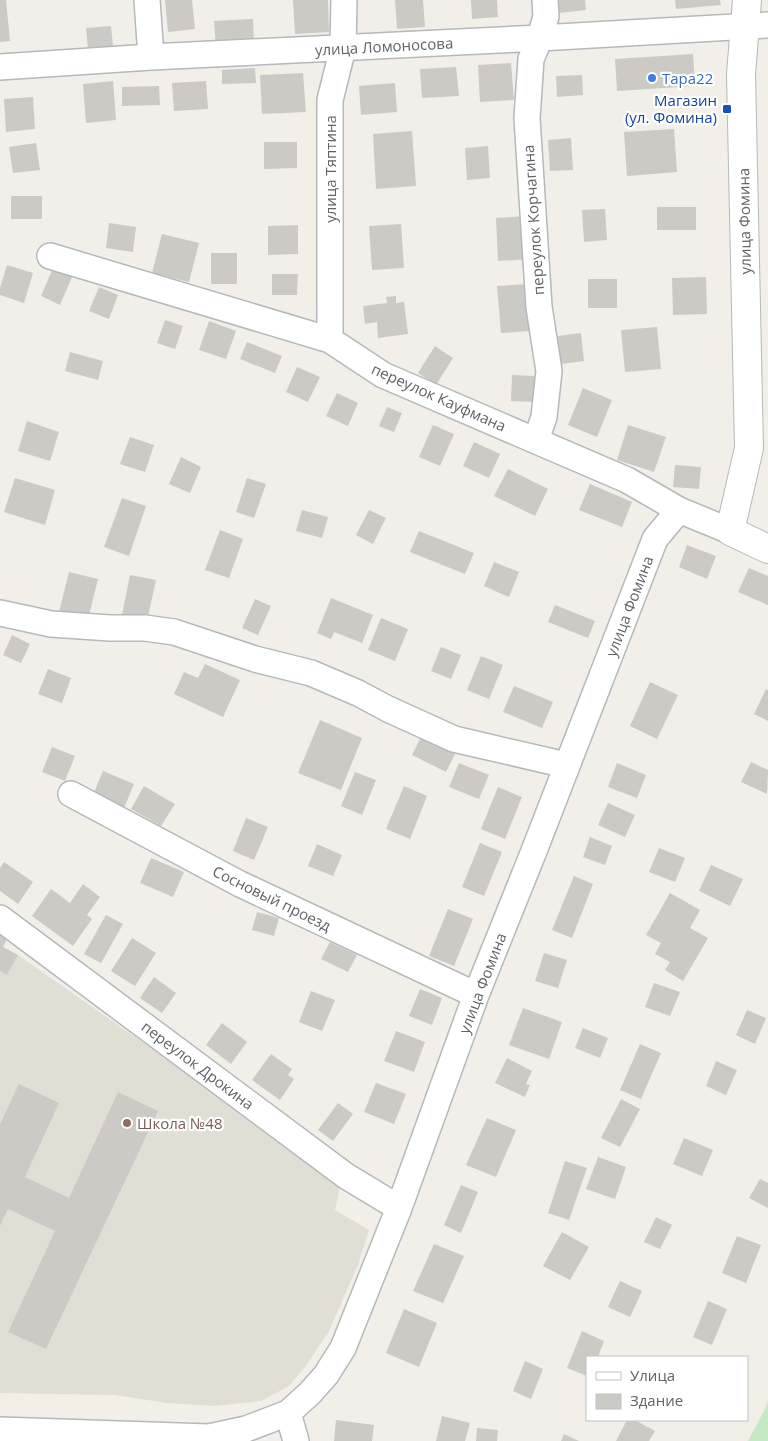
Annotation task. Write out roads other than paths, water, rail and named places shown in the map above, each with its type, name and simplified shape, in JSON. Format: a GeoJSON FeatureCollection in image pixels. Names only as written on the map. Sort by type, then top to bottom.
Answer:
{"type":"FeatureCollection","features":[{"type":"Feature","properties":{"kind":"street"},"geometry":{"type":"LineString","coordinates":[[147,0],[150,57]]}},
{"type":"Feature","properties":{"kind":"street","name":"улица Тяптина"},"geometry":{"type":"LineString","coordinates":[[330,340],[330,100],[343,48],[344,0]]}},
{"type":"Feature","properties":{"kind":"street","name":"переулок Корчагина"},"geometry":{"type":"LineString","coordinates":[[536,440],[544,417],[549,371],[539,307],[527,118],[531,59],[540,38],[546,16],[545,0]]}},
{"type":"Feature","properties":{"kind":"street","name":"улица Ломоносова"},"geometry":{"type":"LineString","coordinates":[[0,67],[150,57],[540,38],[754,17]]}},
{"type":"Feature","properties":{"kind":"street","name":"улица Фомина"},"geometry":{"type":"LineString","coordinates":[[730,531],[748,448],[741,74],[754,17]]}},
{"type":"Feature","properties":{"kind":"street","name":"переулок Кауфмана"},"geometry":{"type":"LineString","coordinates":[[50,256],[330,340],[383,374],[627,480],[679,510],[730,531],[768,550]]}},
{"type":"Feature","properties":{"kind":"street","name":"улица Фомина"},"geometry":{"type":"LineString","coordinates":[[288,1413],[326,1375],[343,1348],[399,1208],[476,995],[655,539],[679,510]]}},
{"type":"Feature","properties":{"kind":"street"},"geometry":{"type":"LineString","coordinates":[[0,613],[51,624],[145,628],[174,632],[255,659],[311,673],[358,693],[454,739],[566,765]]}},
{"type":"Feature","properties":{"kind":"street","name":"Сосновый проезд"},"geometry":{"type":"LineString","coordinates":[[71,794],[240,884],[476,995]]}},
{"type":"Feature","properties":{"kind":"street","name":"переулок Дрокина"},"geometry":{"type":"LineString","coordinates":[[0,918],[346,1176],[399,1208]]}},
{"type":"Feature","properties":{"kind":"street"},"geometry":{"type":"LineString","coordinates":[[0,1430],[209,1437],[246,1429],[288,1413],[296,1441]]}},
{"type":"Feature","properties":{"kind":"place","name":"Тара22"},"geometry":{"type":"Point","coordinates":[652,78]}},
{"type":"Feature","properties":{"kind":"place","name":"Магазин (ул. Фомина)"},"geometry":{"type":"Point","coordinates":[727,109]}},
{"type":"Feature","properties":{"kind":"place","name":"Школа №48"},"geometry":{"type":"Point","coordinates":[127,1123]}}]}
